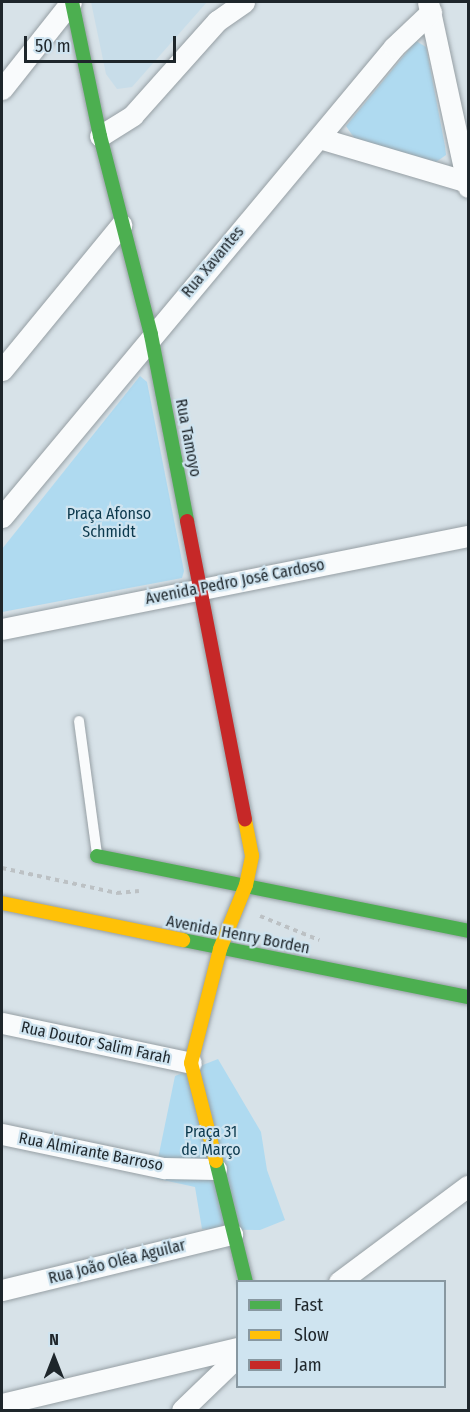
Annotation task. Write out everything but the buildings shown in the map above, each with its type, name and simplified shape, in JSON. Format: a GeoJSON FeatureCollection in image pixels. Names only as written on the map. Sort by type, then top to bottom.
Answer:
{"type":"FeatureCollection","features":[{"type":"Feature","properties":{"kind":"street"},"geometry":{"type":"LineString","coordinates":[[2,89],[72,2]]}},
{"type":"Feature","properties":{"kind":"street","name":"Rua Tamoyo"},"geometry":{"type":"LineString","coordinates":[[72,2],[121,225],[151,335],[252,856],[246,885],[220,949],[191,1063]]}},
{"type":"Feature","properties":{"kind":"street"},"geometry":{"type":"LineString","coordinates":[[100,136],[133,115],[217,21],[244,2]]}},
{"type":"Feature","properties":{"kind":"street"},"geometry":{"type":"LineString","coordinates":[[319,138],[468,184],[429,7]]}},
{"type":"Feature","properties":{"kind":"street","name":"Rua Xavantes"},"geometry":{"type":"LineString","coordinates":[[2,517],[151,335],[429,7]]}},
{"type":"Feature","properties":{"kind":"street"},"geometry":{"type":"LineString","coordinates":[[2,370],[121,225]]}},
{"type":"Feature","properties":{"kind":"street","name":"Avenida Pedro José Cardoso"},"geometry":{"type":"LineString","coordinates":[[2,629],[468,536]]}},
{"type":"Feature","properties":{"kind":"street"},"geometry":{"type":"LineString","coordinates":[[97,856],[468,932]]}},
{"type":"Feature","properties":{"kind":"street","name":"Avenida Henry Borden"},"geometry":{"type":"LineString","coordinates":[[2,903],[220,949],[468,997]]}},
{"type":"Feature","properties":{"kind":"street","name":"Rua Doutor Salim Farah"},"geometry":{"type":"LineString","coordinates":[[2,1023],[191,1063]]}},
{"type":"Feature","properties":{"kind":"street"},"geometry":{"type":"LineString","coordinates":[[191,1063],[232,1234],[246,1280]]}},
{"type":"Feature","properties":{"kind":"street","name":"Rua Almirante Barroso"},"geometry":{"type":"LineString","coordinates":[[2,1134],[164,1168],[216,1169]]}},
{"type":"Feature","properties":{"kind":"street"},"geometry":{"type":"LineString","coordinates":[[340,1280],[468,1186]]}},
{"type":"Feature","properties":{"kind":"street","name":"Rua João Oléa Aguilar"},"geometry":{"type":"LineString","coordinates":[[2,1290],[232,1234]]}},
{"type":"Feature","properties":{"kind":"street"},"geometry":{"type":"LineString","coordinates":[[2,1404],[236,1348]]}},
{"type":"Feature","properties":{"kind":"street"},"geometry":{"type":"LineString","coordinates":[[182,1410],[236,1358]]}},
{"type":"Feature","properties":{"kind":"lane"},"geometry":{"type":"LineString","coordinates":[[79,722],[97,856]]}},
{"type":"Feature","properties":{"kind":"shaded area"},"geometry":{"type":"Polygon","coordinates":[[[91,2],[207,2],[132,87],[117,89],[106,74],[91,2]]]}},
{"type":"Feature","properties":{"kind":"green space"},"geometry":{"type":"Polygon","coordinates":[[[416,41],[426,47],[445,146],[446,155],[436,162],[355,139],[346,126],[416,41]]]}},
{"type":"Feature","properties":{"kind":"green space","name":"Praça Afonso Schmidt"},"geometry":{"type":"Polygon","coordinates":[[[140,376],[147,382],[184,571],[182,578],[2,612],[2,549],[140,376]]]}},
{"type":"Feature","properties":{"kind":"green space","name":"Praça 31 de Março"},"geometry":{"type":"Polygon","coordinates":[[[218,1059],[261,1132],[267,1170],[285,1220],[260,1230],[202,1229],[195,1187],[154,1178],[175,1076],[218,1059]]]}},
{"type":"Feature","properties":{"kind":"traffic: fast"},"geometry":{"type":"LineString","coordinates":[[72,2],[100,136],[151,335],[187,521]]}},
{"type":"Feature","properties":{"kind":"traffic: fast"},"geometry":{"type":"LineString","coordinates":[[97,856],[468,931]]}},
{"type":"Feature","properties":{"kind":"traffic: fast"},"geometry":{"type":"LineString","coordinates":[[183,940],[468,997]]}},
{"type":"Feature","properties":{"kind":"traffic: fast"},"geometry":{"type":"LineString","coordinates":[[216,1161],[246,1280]]}},
{"type":"Feature","properties":{"kind":"traffic: slow"},"geometry":{"type":"LineString","coordinates":[[216,1161],[191,1063],[220,949],[246,885],[252,856],[245,819]]}},
{"type":"Feature","properties":{"kind":"traffic: slow"},"geometry":{"type":"LineString","coordinates":[[2,903],[183,940]]}},
{"type":"Feature","properties":{"kind":"traffic: jam"},"geometry":{"type":"LineString","coordinates":[[187,521],[245,819]]}}]}
